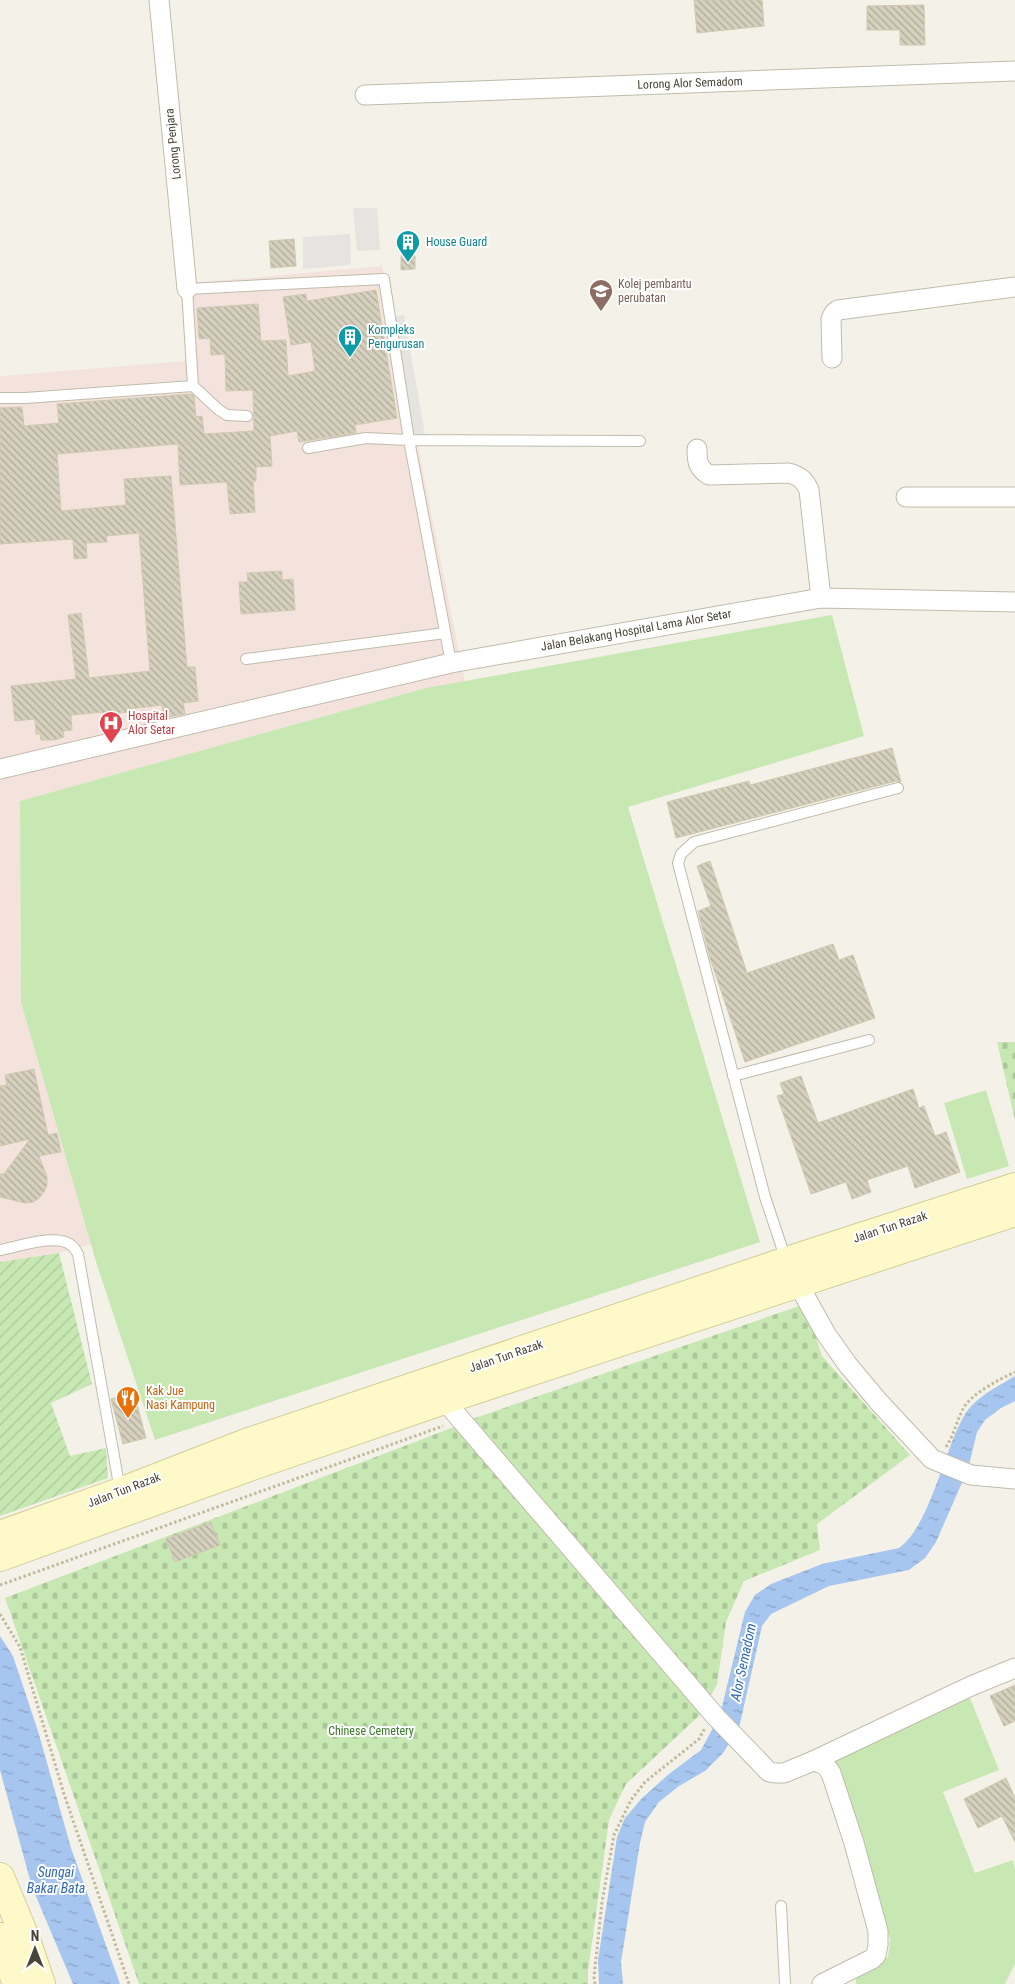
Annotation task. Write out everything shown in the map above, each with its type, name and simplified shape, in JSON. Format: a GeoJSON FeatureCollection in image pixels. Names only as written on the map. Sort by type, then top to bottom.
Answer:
{"type":"FeatureCollection","features":[{"type":"Feature","properties":{"kind":"main road","name":"Jalan Tun Razak"},"geometry":{"type":"LineString","coordinates":[[0,1557],[252,1466],[444,1400],[792,1272],[1015,1186]]}},
{"type":"Feature","properties":{"kind":"main road","name":"Jalan Tun Razak"},"geometry":{"type":"LineString","coordinates":[[0,1534],[120,1492],[255,1440],[792,1272],[1015,1212]]}},
{"type":"Feature","properties":{"kind":"main road"},"geometry":{"type":"LineString","coordinates":[[0,1877],[25,1937],[41,1984]]}},
{"type":"Feature","properties":{"kind":"main road"},"geometry":{"type":"LineString","coordinates":[[0,1937],[17,1984]]}},
{"type":"Feature","properties":{"kind":"street","name":"Lorong Penjara"},"geometry":{"type":"LineString","coordinates":[[159,0],[187,289]]}},
{"type":"Feature","properties":{"kind":"street","name":"Lorong Alor Semadom"},"geometry":{"type":"LineString","coordinates":[[365,95],[1015,72]]}},
{"type":"Feature","properties":{"kind":"street"},"geometry":{"type":"LineString","coordinates":[[832,358],[832,319],[834,313],[838,310],[1015,287]]}},
{"type":"Feature","properties":{"kind":"street"},"geometry":{"type":"LineString","coordinates":[[697,449],[697,461],[702,470],[709,475],[789,473],[799,476],[805,482],[809,490],[821,598]]}},
{"type":"Feature","properties":{"kind":"street"},"geometry":{"type":"LineString","coordinates":[[906,497],[1015,497]]}},
{"type":"Feature","properties":{"kind":"street","name":"Jalan Belakang Hospital Lama Alor Setar"},"geometry":{"type":"LineString","coordinates":[[0,769],[450,663],[821,598],[1015,602]]}},
{"type":"Feature","properties":{"kind":"street"},"geometry":{"type":"LineString","coordinates":[[792,1272],[826,1334],[848,1365],[878,1401],[932,1459],[944,1454],[971,1475],[1015,1479]]}},
{"type":"Feature","properties":{"kind":"street"},"geometry":{"type":"LineString","coordinates":[[444,1400],[714,1715],[769,1772],[775,1774],[784,1773],[813,1761],[971,1686],[1015,1668]]}},
{"type":"Feature","properties":{"kind":"street"},"geometry":{"type":"LineString","coordinates":[[813,1761],[821,1762],[832,1773],[854,1843],[879,1936],[876,1955],[872,1959],[822,1984]]}},
{"type":"Feature","properties":{"kind":"lane"},"geometry":{"type":"LineString","coordinates":[[247,416],[227,415],[218,410],[192,386],[187,289],[384,280],[409,440],[450,663]]}},
{"type":"Feature","properties":{"kind":"lane"},"geometry":{"type":"LineString","coordinates":[[0,398],[25,398],[192,386]]}},
{"type":"Feature","properties":{"kind":"lane"},"geometry":{"type":"LineString","coordinates":[[308,448],[366,438],[409,440],[640,441]]}},
{"type":"Feature","properties":{"kind":"lane"},"geometry":{"type":"LineString","coordinates":[[246,659],[445,633]]}},
{"type":"Feature","properties":{"kind":"lane"},"geometry":{"type":"LineString","coordinates":[[792,1272],[765,1197],[680,878],[678,863],[681,854],[694,842],[898,788]]}},
{"type":"Feature","properties":{"kind":"lane"},"geometry":{"type":"LineString","coordinates":[[733,1076],[869,1040]]}},
{"type":"Feature","properties":{"kind":"lane"},"geometry":{"type":"LineString","coordinates":[[0,1250],[48,1240],[61,1240],[71,1245],[78,1254],[120,1492]]}},
{"type":"Feature","properties":{"kind":"lane"},"geometry":{"type":"LineString","coordinates":[[781,1906],[785,1984]]}},
{"type":"Feature","properties":{"kind":"path"},"geometry":{"type":"LineString","coordinates":[[944,1454],[953,1436],[962,1408],[989,1384],[1015,1372]]}},
{"type":"Feature","properties":{"kind":"path"},"geometry":{"type":"LineString","coordinates":[[0,1614],[20,1647],[64,1794],[129,1984]]}},
{"type":"Feature","properties":{"kind":"path"},"geometry":{"type":"LineString","coordinates":[[595,1984],[594,1977],[602,1902],[614,1835],[631,1800],[645,1782],[699,1739],[714,1715]]}},
{"type":"Feature","properties":{"kind":"shaded area"},"geometry":{"type":"Polygon","coordinates":[[[353,208],[377,208],[380,250],[357,251],[353,208]]]}},
{"type":"Feature","properties":{"kind":"shaded area"},"geometry":{"type":"Polygon","coordinates":[[[350,234],[351,265],[303,269],[303,237],[350,234]]]}},
{"type":"Feature","properties":{"kind":"shaded area","name":"Hospital Alor Setar"},"geometry":{"type":"Polygon","coordinates":[[[382,266],[465,681],[426,688],[20,801],[21,1002],[92,1244],[59,1253],[0,1262],[0,376],[186,361],[180,284],[382,266]]]}},
{"type":"Feature","properties":{"kind":"shaded area"},"geometry":{"type":"Polygon","coordinates":[[[404,315],[425,434],[404,437],[384,318],[404,315]]]}},
{"type":"Feature","properties":{"kind":"green space"},"geometry":{"type":"Polygon","coordinates":[[[832,615],[864,736],[628,807],[760,1242],[155,1440],[97,1265],[21,1002],[20,801],[426,688],[832,615]]]}},
{"type":"Feature","properties":{"kind":"green space"},"geometry":{"type":"Polygon","coordinates":[[[997,1042],[1015,1042],[1015,1120],[997,1042]]]}},
{"type":"Feature","properties":{"kind":"green space"},"geometry":{"type":"Polygon","coordinates":[[[986,1090],[1009,1166],[967,1179],[944,1103],[986,1090]]]}},
{"type":"Feature","properties":{"kind":"green space"},"geometry":{"type":"Polygon","coordinates":[[[59,1253],[92,1384],[51,1403],[70,1456],[106,1448],[108,1478],[0,1516],[0,1262],[59,1253]]]}},
{"type":"Feature","properties":{"kind":"green space"},"geometry":{"type":"Polygon","coordinates":[[[805,1304],[822,1356],[910,1455],[817,1524],[820,1550],[744,1581],[726,1622],[717,1685],[710,1697],[472,1419],[805,1304]]]}},
{"type":"Feature","properties":{"kind":"green space","name":"Chinese Cemetery"},"geometry":{"type":"Polygon","coordinates":[[[454,1427],[702,1713],[626,1784],[609,1820],[588,1971],[588,1984],[139,1984],[5,1598],[454,1427]]]}},
{"type":"Feature","properties":{"kind":"green space"},"geometry":{"type":"Polygon","coordinates":[[[970,1698],[999,1770],[943,1792],[975,1873],[1013,1860],[1015,1869],[1015,1964],[1005,1984],[856,1984],[856,1974],[888,1957],[890,1939],[833,1756],[970,1698]]]}},
{"type":"Feature","properties":{"kind":"water","name":"Alor Semadom"},"geometry":{"type":"Polygon","coordinates":[[[1015,1376],[1015,1401],[1001,1408],[985,1420],[977,1432],[968,1469],[936,1542],[925,1558],[909,1570],[829,1586],[771,1614],[762,1626],[739,1728],[723,1753],[705,1771],[679,1786],[659,1802],[645,1822],[621,1962],[623,1984],[599,1984],[598,1960],[617,1837],[625,1818],[642,1798],[669,1774],[701,1750],[720,1715],[745,1612],[755,1595],[771,1584],[822,1564],[899,1548],[910,1537],[928,1506],[964,1416],[980,1398],[1015,1376]]]}},
{"type":"Feature","properties":{"kind":"water","name":"Sungai Bakar Bata"},"geometry":{"type":"Polygon","coordinates":[[[0,1636],[13,1656],[38,1731],[71,1848],[120,1984],[73,1984],[32,1887],[0,1770],[0,1636]]]}},
{"type":"Feature","properties":{"kind":"building"},"geometry":{"type":"Polygon","coordinates":[[[694,0],[762,0],[764,26],[697,33],[694,0]]]}},
{"type":"Feature","properties":{"kind":"building"},"geometry":{"type":"Polygon","coordinates":[[[924,5],[925,45],[900,45],[900,30],[867,30],[867,6],[924,5]]]}},
{"type":"Feature","properties":{"kind":"building"},"geometry":{"type":"Polygon","coordinates":[[[294,239],[296,266],[271,268],[269,241],[294,239]]]}},
{"type":"Feature","properties":{"kind":"building","name":"House Guard"},"geometry":{"type":"Polygon","coordinates":[[[401,256],[415,256],[415,269],[401,270],[401,256]]]}},
{"type":"Feature","properties":{"kind":"building"},"geometry":{"type":"Polygon","coordinates":[[[376,290],[397,418],[355,425],[356,433],[299,442],[297,431],[270,436],[272,466],[256,467],[256,481],[253,481],[255,512],[230,514],[227,482],[180,485],[178,444],[57,454],[61,511],[126,505],[124,479],[171,476],[187,667],[195,667],[198,701],[183,703],[185,714],[163,718],[162,705],[129,709],[129,712],[118,713],[119,728],[105,730],[103,712],[71,715],[72,730],[63,731],[64,737],[54,740],[41,740],[40,734],[36,734],[35,719],[15,721],[11,686],[76,679],[68,615],[81,613],[89,678],[150,671],[139,533],[106,536],[107,542],[86,543],[87,558],[74,559],[73,539],[0,544],[0,408],[22,407],[24,426],[59,423],[57,404],[191,394],[194,396],[196,417],[202,416],[204,434],[254,431],[253,390],[226,391],[225,354],[211,355],[210,338],[199,339],[197,308],[258,304],[261,341],[286,340],[288,376],[315,371],[311,342],[291,345],[283,297],[306,294],[307,301],[376,290]]]}},
{"type":"Feature","properties":{"kind":"building"},"geometry":{"type":"Polygon","coordinates":[[[282,571],[282,580],[293,579],[295,610],[241,614],[239,582],[248,582],[247,573],[282,571]]]}},
{"type":"Feature","properties":{"kind":"building"},"geometry":{"type":"Polygon","coordinates":[[[892,748],[901,782],[896,781],[676,838],[667,802],[749,781],[750,785],[892,748]]]}},
{"type":"Feature","properties":{"kind":"building"},"geometry":{"type":"Polygon","coordinates":[[[710,861],[747,973],[833,944],[839,960],[853,955],[875,1018],[745,1062],[710,958],[698,911],[711,906],[697,866],[710,861]]]}},
{"type":"Feature","properties":{"kind":"building"},"geometry":{"type":"Polygon","coordinates":[[[34,1069],[48,1135],[57,1133],[61,1152],[39,1156],[47,1177],[47,1185],[39,1198],[33,1202],[25,1203],[0,1197],[0,1174],[4,1174],[30,1139],[0,1146],[0,1086],[7,1085],[5,1075],[34,1069]]]}},
{"type":"Feature","properties":{"kind":"building"},"geometry":{"type":"Polygon","coordinates":[[[801,1076],[818,1123],[913,1089],[919,1108],[924,1106],[935,1136],[946,1132],[960,1172],[915,1188],[908,1166],[867,1180],[871,1192],[852,1199],[846,1182],[811,1194],[777,1096],[784,1094],[780,1083],[801,1076]]]}},
{"type":"Feature","properties":{"kind":"building","name":"Kak Jue Nasi Kampung"},"geometry":{"type":"Polygon","coordinates":[[[134,1393],[146,1438],[123,1444],[111,1399],[134,1393]]]}},
{"type":"Feature","properties":{"kind":"building"},"geometry":{"type":"Polygon","coordinates":[[[211,1522],[220,1545],[175,1562],[166,1539],[211,1522]]]}},
{"type":"Feature","properties":{"kind":"building"},"geometry":{"type":"Polygon","coordinates":[[[1015,1685],[1015,1721],[1004,1726],[990,1696],[1015,1685]]]}},
{"type":"Feature","properties":{"kind":"building"},"geometry":{"type":"Polygon","coordinates":[[[1006,1778],[1015,1798],[1015,1842],[1002,1816],[978,1828],[964,1799],[1006,1778]]]}},
{"type":"Feature","properties":{"kind":"place","name":"House Guard"},"geometry":{"type":"Point","coordinates":[408,263]}},
{"type":"Feature","properties":{"kind":"place","name":"Kolej pembantu perubatan"},"geometry":{"type":"Point","coordinates":[601,312]}},
{"type":"Feature","properties":{"kind":"place","name":"Kompleks Pengurusan"},"geometry":{"type":"Point","coordinates":[350,358]}},
{"type":"Feature","properties":{"kind":"place","name":"Hospital Alor Setar"},"geometry":{"type":"Point","coordinates":[111,744]}},
{"type":"Feature","properties":{"kind":"place","name":"Kak Jue Nasi Kampung"},"geometry":{"type":"Point","coordinates":[128,1419]}}]}
